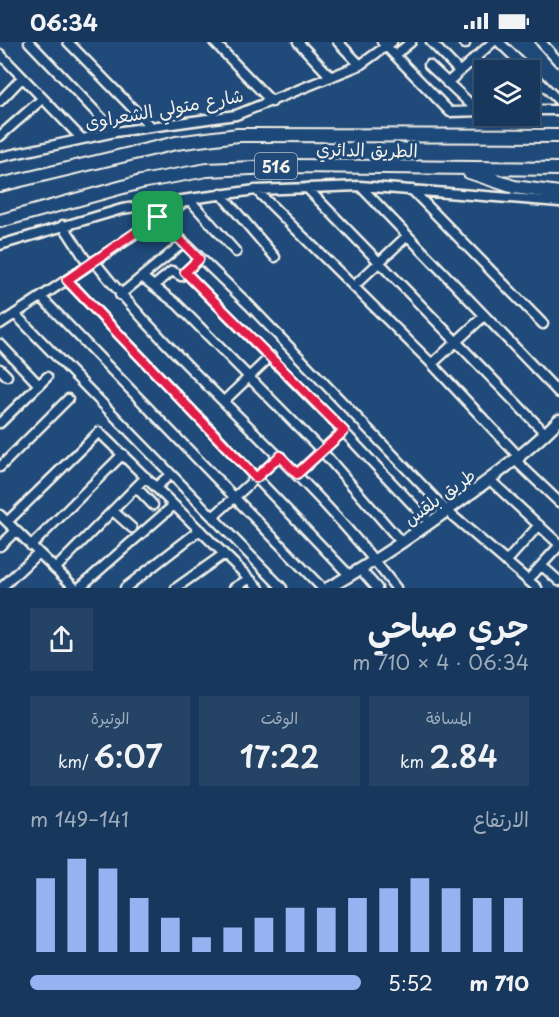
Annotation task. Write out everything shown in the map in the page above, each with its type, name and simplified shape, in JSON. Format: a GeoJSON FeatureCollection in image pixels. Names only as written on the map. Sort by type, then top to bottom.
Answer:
{"type":"FeatureCollection","features":[{"type":"Feature","properties":{"kind":"highway","name":"الطريق الدائري"},"geometry":{"type":"LineString","coordinates":[[0,184],[165,145],[238,135],[559,136]]}},
{"type":"Feature","properties":{"kind":"highway","name":"الطريق الدائري"},"geometry":{"type":"LineString","coordinates":[[0,221],[141,182],[207,170],[295,165],[559,169]]}},
{"type":"Feature","properties":{"kind":"highway"},"geometry":{"type":"LineString","coordinates":[[462,169],[514,187],[559,193]]}},
{"type":"Feature","properties":{"kind":"main road","name":"طريق بلقس"},"geometry":{"type":"LineString","coordinates":[[328,588],[402,543],[518,460],[559,420]]}},
{"type":"Feature","properties":{"kind":"street"},"geometry":{"type":"LineString","coordinates":[[29,42],[116,132]]}},
{"type":"Feature","properties":{"kind":"street"},"geometry":{"type":"LineString","coordinates":[[68,42],[150,126]]}},
{"type":"Feature","properties":{"kind":"street"},"geometry":{"type":"LineString","coordinates":[[214,42],[272,102]]}},
{"type":"Feature","properties":{"kind":"street"},"geometry":{"type":"LineString","coordinates":[[298,42],[331,77]]}},
{"type":"Feature","properties":{"kind":"street"},"geometry":{"type":"LineString","coordinates":[[338,42],[360,64]]}},
{"type":"Feature","properties":{"kind":"street"},"geometry":{"type":"LineString","coordinates":[[395,55],[411,42]]}},
{"type":"Feature","properties":{"kind":"street"},"geometry":{"type":"LineString","coordinates":[[431,42],[459,71]]}},
{"type":"Feature","properties":{"kind":"street"},"geometry":{"type":"LineString","coordinates":[[447,83],[493,42]]}},
{"type":"Feature","properties":{"kind":"street"},"geometry":{"type":"LineString","coordinates":[[499,42],[518,60]]}},
{"type":"Feature","properties":{"kind":"street"},"geometry":{"type":"LineString","coordinates":[[541,42],[559,62]]}},
{"type":"Feature","properties":{"kind":"street"},"geometry":{"type":"LineString","coordinates":[[387,43],[395,55],[450,112],[474,111]]}},
{"type":"Feature","properties":{"kind":"street","name":"شارع متولي الشعراوى"},"geometry":{"type":"LineString","coordinates":[[0,157],[116,132],[236,115],[360,64],[387,43]]}},
{"type":"Feature","properties":{"kind":"street"},"geometry":{"type":"LineString","coordinates":[[1,57],[82,139]]}},
{"type":"Feature","properties":{"kind":"street"},"geometry":{"type":"LineString","coordinates":[[429,65],[474,105]]}},
{"type":"Feature","properties":{"kind":"street"},"geometry":{"type":"LineString","coordinates":[[0,100],[22,78]]}},
{"type":"Feature","properties":{"kind":"street"},"geometry":{"type":"LineString","coordinates":[[540,82],[559,101]]}},
{"type":"Feature","properties":{"kind":"street"},"geometry":{"type":"LineString","coordinates":[[0,136],[42,99]]}},
{"type":"Feature","properties":{"kind":"street"},"geometry":{"type":"LineString","coordinates":[[540,110],[559,110]]}},
{"type":"Feature","properties":{"kind":"street"},"geometry":{"type":"LineString","coordinates":[[360,186],[559,393]]}},
{"type":"Feature","properties":{"kind":"street"},"geometry":{"type":"LineString","coordinates":[[0,246],[63,225],[141,205],[256,190],[360,186],[559,202]]}},
{"type":"Feature","properties":{"kind":"street"},"geometry":{"type":"LineString","coordinates":[[308,188],[546,434]]}},
{"type":"Feature","properties":{"kind":"street"},"geometry":{"type":"LineString","coordinates":[[256,190],[432,364],[559,502]]}},
{"type":"Feature","properties":{"kind":"street"},"geometry":{"type":"LineString","coordinates":[[412,190],[543,324]]}},
{"type":"Feature","properties":{"kind":"street"},"geometry":{"type":"LineString","coordinates":[[221,194],[275,257]]}},
{"type":"Feature","properties":{"kind":"street"},"geometry":{"type":"LineString","coordinates":[[0,324],[158,217],[189,199]]}},
{"type":"Feature","properties":{"kind":"street"},"geometry":{"type":"LineString","coordinates":[[189,199],[237,252]]}},
{"type":"Feature","properties":{"kind":"street"},"geometry":{"type":"LineString","coordinates":[[158,217],[257,314],[447,510],[537,588]]}},
{"type":"Feature","properties":{"kind":"street"},"geometry":{"type":"LineString","coordinates":[[63,225],[91,263],[120,295],[297,474],[375,561],[396,588]]}},
{"type":"Feature","properties":{"kind":"street"},"geometry":{"type":"LineString","coordinates":[[354,286],[407,236]]}},
{"type":"Feature","properties":{"kind":"street"},"geometry":{"type":"LineString","coordinates":[[120,295],[183,243]]}},
{"type":"Feature","properties":{"kind":"street"},"geometry":{"type":"LineString","coordinates":[[155,285],[172,271],[179,276],[199,259]]}},
{"type":"Feature","properties":{"kind":"street"},"geometry":{"type":"LineString","coordinates":[[185,272],[271,356],[430,523]]}},
{"type":"Feature","properties":{"kind":"street"},"geometry":{"type":"LineString","coordinates":[[142,277],[155,285],[322,451],[402,543]]}},
{"type":"Feature","properties":{"kind":"street"},"geometry":{"type":"LineString","coordinates":[[67,280],[350,576]]}},
{"type":"Feature","properties":{"kind":"street"},"geometry":{"type":"LineString","coordinates":[[41,297],[322,588]]}},
{"type":"Feature","properties":{"kind":"street"},"geometry":{"type":"LineString","coordinates":[[15,314],[282,588]]}},
{"type":"Feature","properties":{"kind":"street"},"geometry":{"type":"LineString","coordinates":[[432,364],[484,315]]}},
{"type":"Feature","properties":{"kind":"street"},"geometry":{"type":"LineString","coordinates":[[0,344],[39,385]]}},
{"type":"Feature","properties":{"kind":"street"},"geometry":{"type":"LineString","coordinates":[[224,401],[271,356]]}},
{"type":"Feature","properties":{"kind":"street"},"geometry":{"type":"LineString","coordinates":[[1,418],[47,377]]}},
{"type":"Feature","properties":{"kind":"street"},"geometry":{"type":"LineString","coordinates":[[0,467],[68,399]]}},
{"type":"Feature","properties":{"kind":"street"},"geometry":{"type":"LineString","coordinates":[[297,474],[344,431]]}},
{"type":"Feature","properties":{"kind":"street"},"geometry":{"type":"LineString","coordinates":[[7,522],[99,432],[259,588]]}},
{"type":"Feature","properties":{"kind":"street"},"geometry":{"type":"LineString","coordinates":[[1,588],[123,454]]}},
{"type":"Feature","properties":{"kind":"street"},"geometry":{"type":"LineString","coordinates":[[213,517],[280,456]]}},
{"type":"Feature","properties":{"kind":"street"},"geometry":{"type":"LineString","coordinates":[[156,487],[171,474]]}},
{"type":"Feature","properties":{"kind":"street"},"geometry":{"type":"LineString","coordinates":[[55,569],[146,477]]}},
{"type":"Feature","properties":{"kind":"street"},"geometry":{"type":"LineString","coordinates":[[490,480],[559,545],[528,580]]}},
{"type":"Feature","properties":{"kind":"street"},"geometry":{"type":"LineString","coordinates":[[136,487],[153,505]]}},
{"type":"Feature","properties":{"kind":"street"},"geometry":{"type":"LineString","coordinates":[[0,515],[77,588],[174,505]]}},
{"type":"Feature","properties":{"kind":"street"},"geometry":{"type":"LineString","coordinates":[[113,510],[132,528]]}},
{"type":"Feature","properties":{"kind":"street"},"geometry":{"type":"LineString","coordinates":[[506,562],[539,525]]}},
{"type":"Feature","properties":{"kind":"street"},"geometry":{"type":"LineString","coordinates":[[124,588],[200,530]]}},
{"type":"Feature","properties":{"kind":"street"},"geometry":{"type":"LineString","coordinates":[[0,546],[16,531]]}},
{"type":"Feature","properties":{"kind":"street"},"geometry":{"type":"LineString","coordinates":[[176,588],[224,554]]}},
{"type":"Feature","properties":{"kind":"street"},"geometry":{"type":"LineString","coordinates":[[542,566],[559,581]]}},
{"type":"Feature","properties":{"kind":"street"},"geometry":{"type":"LineString","coordinates":[[361,570],[377,588]]}},
{"type":"Feature","properties":{"kind":"street"},"geometry":{"type":"LineString","coordinates":[[234,588],[249,579]]}},
{"type":"Feature","properties":{"kind":"route"},"geometry":{"type":"LineString","coordinates":[[158,217],[199,259],[185,272],[344,431],[297,474],[280,456],[256,478],[67,280],[158,217]]}}]}
